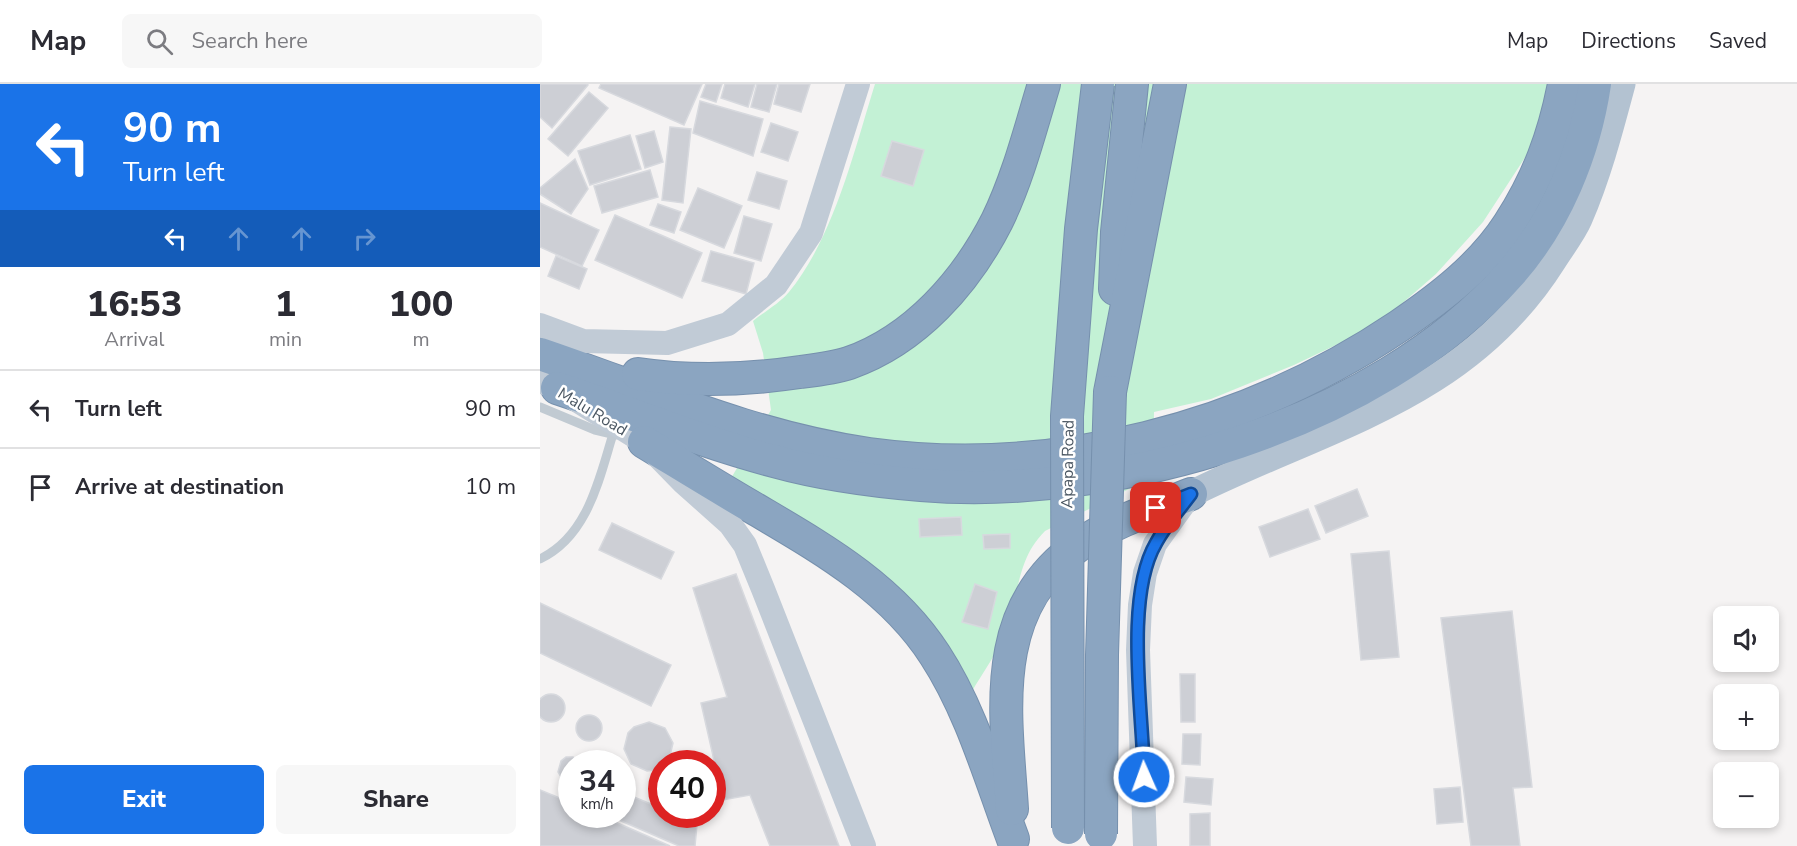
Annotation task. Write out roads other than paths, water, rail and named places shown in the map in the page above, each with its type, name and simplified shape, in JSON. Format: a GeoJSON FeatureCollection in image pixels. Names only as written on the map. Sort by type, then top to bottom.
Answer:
{"type":"FeatureCollection","features":[{"type":"Feature","properties":{"kind":"highway"},"geometry":{"type":"LineString","coordinates":[[540,353],[635,373],[680,379],[761,378],[849,363],[883,347],[914,327],[944,298],[972,263],[996,222],[1017,174],[1044,84]]}},
{"type":"Feature","properties":{"kind":"highway","name":"Apapa Road"},"geometry":{"type":"LineString","coordinates":[[1068,846],[1067,416],[1081,229],[1098,84]]}},
{"type":"Feature","properties":{"kind":"highway"},"geometry":{"type":"LineString","coordinates":[[1101,846],[1102,655],[1110,392],[1117,232],[1132,84]]}},
{"type":"Feature","properties":{"kind":"highway"},"geometry":{"type":"LineString","coordinates":[[1110,392],[1170,84]]}},
{"type":"Feature","properties":{"kind":"highway"},"geometry":{"type":"LineString","coordinates":[[540,353],[756,431],[811,445],[873,454],[935,459],[1007,458],[1093,450],[1164,434],[1249,407],[1320,375],[1431,305],[1473,268],[1508,226],[1535,179],[1554,133],[1564,84]]}},
{"type":"Feature","properties":{"kind":"highway"},"geometry":{"type":"LineString","coordinates":[[546,392],[775,462],[848,476],[922,485],[999,487],[1090,479],[1183,459],[1276,428],[1335,402],[1439,340],[1511,273],[1544,226],[1570,175],[1591,114],[1595,84]]}},
{"type":"Feature","properties":{"kind":"highway"},"geometry":{"type":"LineString","coordinates":[[644,442],[815,543],[863,577],[901,612],[935,654],[964,709],[1014,842]]}},
{"type":"Feature","properties":{"kind":"highway"},"geometry":{"type":"LineString","coordinates":[[1014,842],[1005,691],[1015,627],[1028,597],[1050,570],[1079,545],[1122,521],[1191,494]]}},
{"type":"Feature","properties":{"kind":"main road"},"geometry":{"type":"LineString","coordinates":[[1191,494],[1412,394],[1459,364],[1502,328],[1543,277],[1578,221],[1602,156],[1622,84]]}},
{"type":"Feature","properties":{"kind":"street"},"geometry":{"type":"LineString","coordinates":[[540,325],[583,341],[667,343],[728,324],[776,285],[811,232],[858,84]]}},
{"type":"Feature","properties":{"kind":"street","name":"Malu Road"},"geometry":{"type":"LineString","coordinates":[[546,392],[644,442],[684,483],[730,524],[745,545],[864,846]]}},
{"type":"Feature","properties":{"kind":"street"},"geometry":{"type":"LineString","coordinates":[[1145,846],[1138,650],[1140,605],[1145,573],[1155,544],[1191,494]]}},
{"type":"Feature","properties":{"kind":"lane"},"geometry":{"type":"LineString","coordinates":[[546,392],[595,430],[644,442]]}},
{"type":"Feature","properties":{"kind":"lane"},"geometry":{"type":"LineString","coordinates":[[540,559],[572,534],[590,506],[613,434]]}}]}
